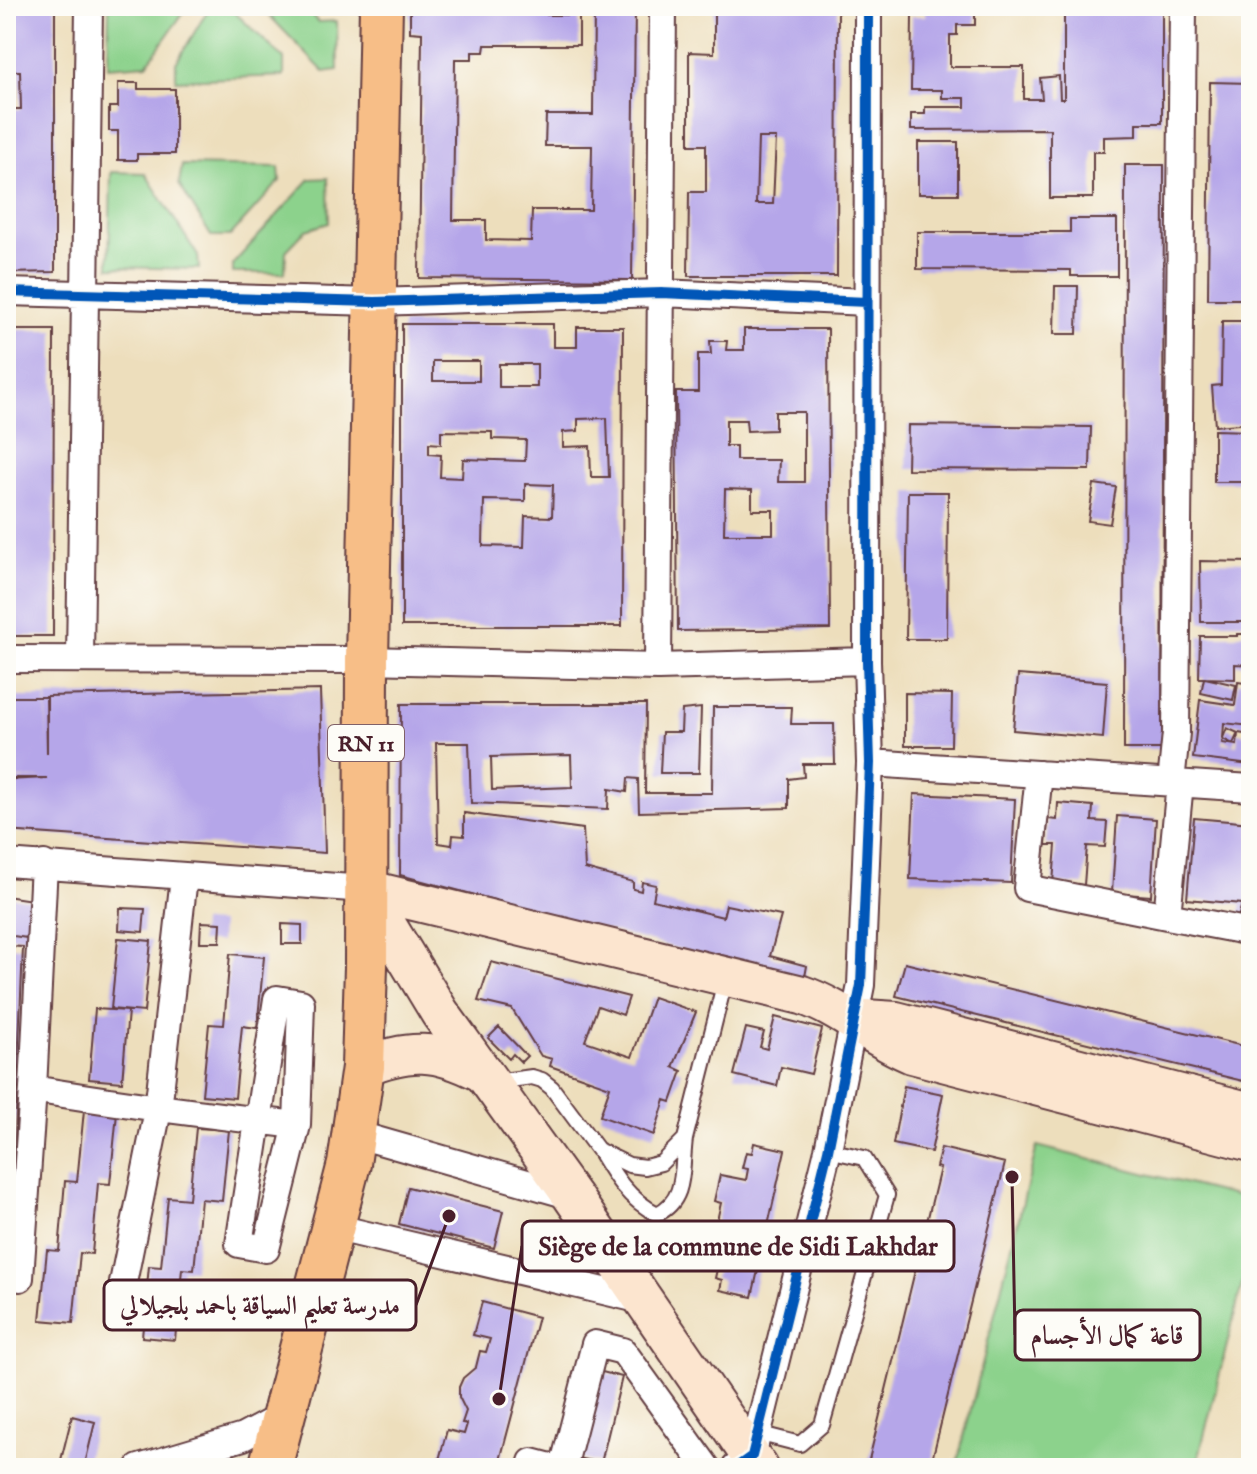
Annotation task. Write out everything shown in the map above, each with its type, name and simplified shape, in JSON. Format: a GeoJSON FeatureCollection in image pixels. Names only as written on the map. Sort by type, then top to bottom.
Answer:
{"type":"FeatureCollection","features":[{"type":"Feature","properties":{"kind":"main road","name":"RN 11"},"geometry":{"type":"LineString","coordinates":[[270,1468],[355,1134],[363,1067],[367,660],[381,6]]}},
{"type":"Feature","properties":{"kind":"main road"},"geometry":{"type":"LineString","coordinates":[[365,889],[802,995],[821,1001],[855,1020],[872,1034],[912,1054],[1251,1142]]}},
{"type":"Feature","properties":{"kind":"main road"},"geometry":{"type":"LineString","coordinates":[[365,889],[432,1001],[646,1301],[751,1456]]}},
{"type":"Feature","properties":{"kind":"main road"},"geometry":{"type":"LineString","coordinates":[[855,1020],[896,1021],[1251,1112]]}},
{"type":"Feature","properties":{"kind":"main road"},"geometry":{"type":"LineString","coordinates":[[363,1067],[410,1053],[435,1054],[459,1061],[485,1078]]}},
{"type":"Feature","properties":{"kind":"street"},"geometry":{"type":"LineString","coordinates":[[80,659],[89,6]]}},
{"type":"Feature","properties":{"kind":"street"},"geometry":{"type":"LineString","coordinates":[[658,667],[663,6]]}},
{"type":"Feature","properties":{"kind":"street"},"geometry":{"type":"LineString","coordinates":[[751,1456],[828,1150],[862,975],[870,763],[867,661],[868,6]]}},
{"type":"Feature","properties":{"kind":"street"},"geometry":{"type":"LineString","coordinates":[[1167,916],[1176,733],[1183,6]]}},
{"type":"Feature","properties":{"kind":"street"},"geometry":{"type":"LineString","coordinates":[[6,292],[375,302],[661,293],[867,302]]}},
{"type":"Feature","properties":{"kind":"street"},"geometry":{"type":"LineString","coordinates":[[6,659],[367,660],[658,667],[867,661]]}},
{"type":"Feature","properties":{"kind":"street"},"geometry":{"type":"LineString","coordinates":[[870,763],[1251,788]]}},
{"type":"Feature","properties":{"kind":"street"},"geometry":{"type":"LineString","coordinates":[[1039,774],[1027,888],[1251,932]]}},
{"type":"Feature","properties":{"kind":"street"},"geometry":{"type":"LineString","coordinates":[[6,863],[365,889]]}},
{"type":"Feature","properties":{"kind":"street"},"geometry":{"type":"LineString","coordinates":[[6,1276],[20,1278],[44,864]]}},
{"type":"Feature","properties":{"kind":"street"},"geometry":{"type":"LineString","coordinates":[[123,1283],[158,1110],[184,877]]}},
{"type":"Feature","properties":{"kind":"street"},"geometry":{"type":"LineString","coordinates":[[277,999],[301,1003],[297,1125],[266,1249],[239,1244],[277,999]]}},
{"type":"Feature","properties":{"kind":"street"},"geometry":{"type":"LineString","coordinates":[[33,1089],[158,1110],[297,1125]]}},
{"type":"Feature","properties":{"kind":"street"},"geometry":{"type":"LineString","coordinates":[[355,1134],[572,1196]]}},
{"type":"Feature","properties":{"kind":"street"},"geometry":{"type":"LineString","coordinates":[[333,1227],[646,1301]]}},
{"type":"Feature","properties":{"kind":"street"},"geometry":{"type":"LineString","coordinates":[[554,1462],[583,1454],[602,1378],[587,1375],[595,1344],[623,1351],[707,1468]]}},
{"type":"Feature","properties":{"kind":"street"},"geometry":{"type":"LineString","coordinates":[[136,1468],[243,1437],[284,1415]]}},
{"type":"Feature","properties":{"kind":"lane"},"geometry":{"type":"LineString","coordinates":[[485,1078],[532,1077],[542,1080],[552,1088],[624,1190],[643,1207],[657,1214],[669,1208],[680,1192],[685,1139],[726,976]]}},
{"type":"Feature","properties":{"kind":"lane"},"geometry":{"type":"LineString","coordinates":[[598,1150],[629,1165],[645,1167],[661,1163],[685,1139]]}},
{"type":"Feature","properties":{"kind":"lane"},"geometry":{"type":"LineString","coordinates":[[751,1456],[800,1444],[822,1425],[887,1195],[864,1158],[828,1150]]}},
{"type":"Feature","properties":{"kind":"green space"},"geometry":{"type":"Polygon","coordinates":[[[109,6],[188,6],[147,64],[108,67],[109,6]]]}},
{"type":"Feature","properties":{"kind":"green space"},"geometry":{"type":"Polygon","coordinates":[[[260,6],[303,6],[318,22],[337,21],[338,70],[324,72],[260,6]]]}},
{"type":"Feature","properties":{"kind":"green space"},"geometry":{"type":"Polygon","coordinates":[[[231,9],[284,59],[284,76],[176,80],[176,63],[208,10],[231,9]]]}},
{"type":"Feature","properties":{"kind":"green space"},"geometry":{"type":"Polygon","coordinates":[[[182,165],[279,167],[280,181],[230,236],[211,236],[179,184],[182,165]]]}},
{"type":"Feature","properties":{"kind":"green space"},"geometry":{"type":"Polygon","coordinates":[[[111,172],[145,173],[198,256],[199,269],[109,267],[111,172]]]}},
{"type":"Feature","properties":{"kind":"green space"},"geometry":{"type":"Polygon","coordinates":[[[328,178],[329,223],[306,230],[286,251],[285,273],[233,273],[233,264],[310,179],[328,178]]]}},
{"type":"Feature","properties":{"kind":"green space"},"geometry":{"type":"Polygon","coordinates":[[[1037,1146],[1251,1200],[1251,1249],[1196,1468],[956,1468],[1037,1146]]]}},
{"type":"Feature","properties":{"kind":"building"},"geometry":{"type":"Polygon","coordinates":[[[6,6],[55,6],[55,272],[6,273],[6,109],[21,109],[20,71],[6,71],[6,6]]]}},
{"type":"Feature","properties":{"kind":"building"},"geometry":{"type":"Polygon","coordinates":[[[410,6],[547,6],[547,15],[579,15],[579,45],[485,45],[484,52],[472,52],[472,59],[455,59],[453,220],[486,220],[486,240],[531,241],[532,210],[591,210],[592,146],[545,146],[546,115],[593,115],[594,6],[635,6],[632,280],[419,278],[422,33],[410,32],[410,6]]]}},
{"type":"Feature","properties":{"kind":"building"},"geometry":{"type":"Polygon","coordinates":[[[714,6],[838,6],[837,276],[688,276],[689,192],[706,192],[706,145],[689,145],[689,52],[714,53],[714,6]],[[758,138],[756,204],[773,204],[776,138],[758,138]]]}},
{"type":"Feature","properties":{"kind":"building"},"geometry":{"type":"Polygon","coordinates":[[[925,6],[975,6],[975,25],[957,25],[957,35],[950,35],[950,67],[1024,67],[1024,99],[1042,99],[1040,78],[1059,76],[1060,99],[1064,99],[1064,6],[1162,6],[1162,123],[1137,123],[1137,136],[1104,137],[1104,152],[1093,152],[1093,198],[1050,198],[1050,129],[911,130],[911,114],[925,114],[925,107],[965,107],[965,98],[942,98],[942,90],[911,90],[912,16],[925,16],[925,6]]]}},
{"type":"Feature","properties":{"kind":"building"},"geometry":{"type":"Polygon","coordinates":[[[1210,82],[1251,83],[1251,299],[1208,299],[1210,82]]]}},
{"type":"Feature","properties":{"kind":"building"},"geometry":{"type":"Polygon","coordinates":[[[118,83],[138,83],[138,89],[175,89],[175,154],[137,154],[137,160],[118,160],[118,131],[109,131],[109,107],[118,107],[118,83]]]}},
{"type":"Feature","properties":{"kind":"building"},"geometry":{"type":"Polygon","coordinates":[[[918,142],[958,142],[958,194],[918,194],[918,142]]]}},
{"type":"Feature","properties":{"kind":"building"},"geometry":{"type":"Polygon","coordinates":[[[1125,165],[1164,165],[1162,749],[1124,749],[1125,165]]]}},
{"type":"Feature","properties":{"kind":"building"},"geometry":{"type":"Polygon","coordinates":[[[1070,219],[1117,219],[1117,276],[1071,276],[1071,270],[917,269],[917,232],[1070,232],[1070,219]]]}},
{"type":"Feature","properties":{"kind":"building"},"geometry":{"type":"Polygon","coordinates":[[[1055,286],[1078,286],[1077,334],[1054,334],[1055,286]]]}},
{"type":"Feature","properties":{"kind":"building"},"geometry":{"type":"Polygon","coordinates":[[[1222,321],[1251,321],[1251,423],[1215,426],[1212,386],[1221,385],[1222,321]]]}},
{"type":"Feature","properties":{"kind":"building"},"geometry":{"type":"Polygon","coordinates":[[[402,324],[553,324],[553,347],[577,347],[577,327],[623,327],[622,626],[402,626],[402,324]],[[433,361],[433,381],[479,381],[479,361],[433,361]],[[499,364],[499,387],[537,387],[537,364],[499,364]],[[607,418],[578,419],[578,431],[563,432],[563,447],[590,446],[591,477],[609,477],[607,418]],[[441,431],[441,444],[429,443],[429,454],[441,455],[440,477],[462,478],[463,459],[525,461],[526,440],[492,439],[492,432],[441,431]],[[525,484],[525,501],[484,500],[483,546],[524,547],[525,516],[552,517],[553,485],[525,484]]]}},
{"type":"Feature","properties":{"kind":"building"},"geometry":{"type":"Polygon","coordinates":[[[744,329],[828,329],[830,629],[678,631],[676,392],[698,392],[698,354],[711,354],[710,341],[727,341],[726,350],[744,350],[744,329]],[[775,412],[775,430],[747,431],[746,420],[726,420],[726,446],[736,446],[736,460],[779,460],[778,482],[804,482],[804,412],[775,412]],[[725,489],[724,534],[773,534],[773,510],[752,510],[752,490],[725,489]]]}},
{"type":"Feature","properties":{"kind":"building"},"geometry":{"type":"Polygon","coordinates":[[[6,330],[54,330],[53,636],[6,636],[6,474],[12,474],[12,459],[6,459],[6,330]]]}},
{"type":"Feature","properties":{"kind":"building"},"geometry":{"type":"Polygon","coordinates":[[[908,425],[1091,427],[1090,470],[907,469],[908,425]]]}},
{"type":"Feature","properties":{"kind":"building"},"geometry":{"type":"Polygon","coordinates":[[[1214,430],[1251,431],[1251,482],[1214,482],[1214,430]]]}},
{"type":"Feature","properties":{"kind":"building"},"geometry":{"type":"Polygon","coordinates":[[[1094,484],[1116,487],[1110,524],[1088,521],[1094,484]]]}},
{"type":"Feature","properties":{"kind":"building"},"geometry":{"type":"Polygon","coordinates":[[[908,492],[948,492],[947,639],[906,639],[908,492]]]}},
{"type":"Feature","properties":{"kind":"building"},"geometry":{"type":"Polygon","coordinates":[[[1200,561],[1251,562],[1251,622],[1201,622],[1200,561]]]}},
{"type":"Feature","properties":{"kind":"building"},"geometry":{"type":"Polygon","coordinates":[[[1251,634],[1251,665],[1235,664],[1235,679],[1205,678],[1236,685],[1233,700],[1201,693],[1204,678],[1199,678],[1200,636],[1251,634]]]}},
{"type":"Feature","properties":{"kind":"building"},"geometry":{"type":"Polygon","coordinates":[[[1018,675],[1107,682],[1103,738],[1013,730],[1018,675]]]}},
{"type":"Feature","properties":{"kind":"building"},"geometry":{"type":"Polygon","coordinates":[[[1238,682],[1251,684],[1251,726],[1224,723],[1223,738],[1227,728],[1251,735],[1251,765],[1193,758],[1200,700],[1235,705],[1238,682]],[[1238,733],[1233,744],[1223,739],[1222,743],[1237,745],[1238,733]]]}},
{"type":"Feature","properties":{"kind":"building"},"geometry":{"type":"Polygon","coordinates":[[[320,690],[325,853],[6,831],[6,780],[47,778],[6,778],[6,697],[46,697],[47,753],[47,696],[320,690]]]}},
{"type":"Feature","properties":{"kind":"building"},"geometry":{"type":"Polygon","coordinates":[[[905,693],[952,694],[951,746],[905,746],[905,693]]]}},
{"type":"Feature","properties":{"kind":"building"},"geometry":{"type":"Polygon","coordinates":[[[401,704],[646,704],[645,793],[712,793],[713,707],[792,707],[791,724],[834,724],[835,764],[803,764],[804,777],[789,779],[789,808],[639,812],[638,779],[628,778],[627,792],[609,789],[608,809],[471,803],[469,743],[436,743],[438,843],[452,845],[453,835],[464,836],[464,813],[583,829],[585,869],[633,882],[633,889],[641,891],[642,882],[656,885],[653,900],[723,917],[726,905],[781,916],[770,956],[807,966],[804,982],[400,875],[401,704]],[[571,755],[491,757],[492,790],[572,787],[571,755]]]}},
{"type":"Feature","properties":{"kind":"building"},"geometry":{"type":"Polygon","coordinates":[[[701,708],[699,773],[660,773],[662,732],[681,732],[682,710],[701,708]]]}},
{"type":"Feature","properties":{"kind":"building"},"geometry":{"type":"Polygon","coordinates":[[[914,794],[1015,799],[1011,883],[910,879],[914,794]]]}},
{"type":"Feature","properties":{"kind":"building"},"geometry":{"type":"Polygon","coordinates":[[[1058,803],[1093,806],[1092,821],[1107,822],[1105,847],[1087,846],[1084,885],[1053,883],[1056,845],[1046,845],[1048,819],[1057,820],[1058,803]]]}},
{"type":"Feature","properties":{"kind":"building"},"geometry":{"type":"Polygon","coordinates":[[[1117,816],[1156,819],[1151,896],[1112,893],[1117,816]]]}},
{"type":"Feature","properties":{"kind":"building"},"geometry":{"type":"Polygon","coordinates":[[[1194,818],[1251,823],[1250,921],[1238,918],[1242,904],[1187,899],[1194,818]]]}},
{"type":"Feature","properties":{"kind":"building"},"geometry":{"type":"Polygon","coordinates":[[[6,896],[39,901],[34,939],[6,935],[6,896]]]}},
{"type":"Feature","properties":{"kind":"building"},"geometry":{"type":"Polygon","coordinates":[[[120,908],[145,909],[143,932],[119,930],[120,908]]]}},
{"type":"Feature","properties":{"kind":"building"},"geometry":{"type":"Polygon","coordinates":[[[201,922],[221,923],[220,942],[200,942],[201,922]]]}},
{"type":"Feature","properties":{"kind":"building"},"geometry":{"type":"Polygon","coordinates":[[[282,924],[302,925],[302,944],[282,944],[282,924]]]}},
{"type":"Feature","properties":{"kind":"building"},"geometry":{"type":"Polygon","coordinates":[[[118,938],[151,941],[144,1012],[111,1009],[118,938]]]}},
{"type":"Feature","properties":{"kind":"building"},"geometry":{"type":"Polygon","coordinates":[[[6,946],[23,947],[14,1161],[6,1160],[6,946]]]}},
{"type":"Feature","properties":{"kind":"building"},"geometry":{"type":"Polygon","coordinates":[[[230,954],[264,957],[257,1028],[242,1026],[235,1098],[202,1095],[209,1024],[224,1025],[230,954]]]}},
{"type":"Feature","properties":{"kind":"building"},"geometry":{"type":"Polygon","coordinates":[[[491,962],[629,997],[623,1015],[598,1006],[585,1041],[632,1057],[653,997],[696,1012],[673,1067],[682,1071],[671,1102],[665,1100],[654,1135],[600,1116],[610,1087],[550,1066],[552,1059],[541,1056],[512,1009],[478,1001],[491,962]]]}},
{"type":"Feature","properties":{"kind":"building"},"geometry":{"type":"Polygon","coordinates":[[[905,963],[1251,1048],[1251,1083],[896,996],[905,963]]]}},
{"type":"Feature","properties":{"kind":"building"},"geometry":{"type":"Polygon","coordinates":[[[95,1009],[128,1011],[122,1082],[89,1079],[95,1009]]]}},
{"type":"Feature","properties":{"kind":"building"},"geometry":{"type":"Polygon","coordinates":[[[775,1017],[822,1029],[811,1074],[781,1067],[777,1086],[734,1075],[746,1028],[764,1032],[760,1047],[767,1049],[775,1017]]]}},
{"type":"Feature","properties":{"kind":"building"},"geometry":{"type":"Polygon","coordinates":[[[499,1027],[527,1056],[521,1062],[513,1054],[509,1059],[488,1038],[499,1027]]]}},
{"type":"Feature","properties":{"kind":"building"},"geometry":{"type":"Polygon","coordinates":[[[904,1086],[943,1094],[931,1152],[893,1144],[904,1086]]]}},
{"type":"Feature","properties":{"kind":"building"},"geometry":{"type":"Polygon","coordinates":[[[84,1110],[117,1113],[110,1184],[98,1183],[92,1254],[80,1253],[73,1323],[40,1320],[47,1250],[59,1251],[65,1181],[77,1182],[84,1110]]]}},
{"type":"Feature","properties":{"kind":"building"},"geometry":{"type":"Polygon","coordinates":[[[196,1128],[229,1130],[222,1201],[201,1199],[194,1270],[182,1269],[175,1340],[142,1337],[149,1266],[161,1267],[168,1197],[189,1199],[196,1128]]]}},
{"type":"Feature","properties":{"kind":"building"},"geometry":{"type":"Polygon","coordinates":[[[754,1143],[785,1150],[752,1297],[720,1290],[722,1280],[715,1278],[718,1265],[724,1266],[726,1256],[702,1251],[709,1224],[716,1225],[721,1203],[714,1201],[720,1175],[746,1180],[748,1169],[742,1168],[746,1152],[752,1153],[754,1143]]]}},
{"type":"Feature","properties":{"kind":"building"},"geometry":{"type":"Polygon","coordinates":[[[941,1148],[1005,1163],[930,1468],[867,1468],[940,1168],[936,1167],[941,1148]]]}},
{"type":"Feature","properties":{"kind":"building"},"geometry":{"type":"Polygon","coordinates":[[[6,1187],[13,1188],[11,1236],[6,1236],[6,1187]]]}},
{"type":"Feature","properties":{"kind":"building"},"geometry":{"type":"Polygon","coordinates":[[[408,1187],[503,1211],[494,1248],[399,1224],[408,1187]]]}},
{"type":"Feature","properties":{"kind":"building"},"geometry":{"type":"Polygon","coordinates":[[[482,1302],[538,1317],[498,1468],[469,1468],[439,1460],[447,1430],[464,1434],[467,1424],[462,1423],[466,1411],[459,1397],[459,1387],[463,1378],[476,1367],[480,1351],[486,1352],[490,1339],[473,1335],[482,1302]]]}},
{"type":"Feature","properties":{"kind":"building"},"geometry":{"type":"Polygon","coordinates":[[[598,1371],[622,1377],[601,1463],[577,1458],[598,1371]]]}},
{"type":"Feature","properties":{"kind":"building"},"geometry":{"type":"Polygon","coordinates":[[[72,1416],[95,1422],[84,1468],[59,1468],[72,1416]]]}},
{"type":"Feature","properties":{"kind":"cycle path"},"geometry":{"type":"LineString","coordinates":[[735,1468],[752,1456],[828,1150],[861,985],[870,763],[867,661],[868,6]]}},
{"type":"Feature","properties":{"kind":"cycle path"},"geometry":{"type":"LineString","coordinates":[[6,292],[375,302],[661,293],[867,302]]}},
{"type":"Feature","properties":{"kind":"place","name":"قاعة كمال الأجسام"},"geometry":{"type":"Point","coordinates":[1012,1177]}},
{"type":"Feature","properties":{"kind":"place","name":"مدرسة تعليم السياقة باحمد بلجيلالي"},"geometry":{"type":"Point","coordinates":[449,1216]}},
{"type":"Feature","properties":{"kind":"place","name":"Siège de la commune de Sidi Lakhdar"},"geometry":{"type":"Point","coordinates":[499,1399]}}]}
